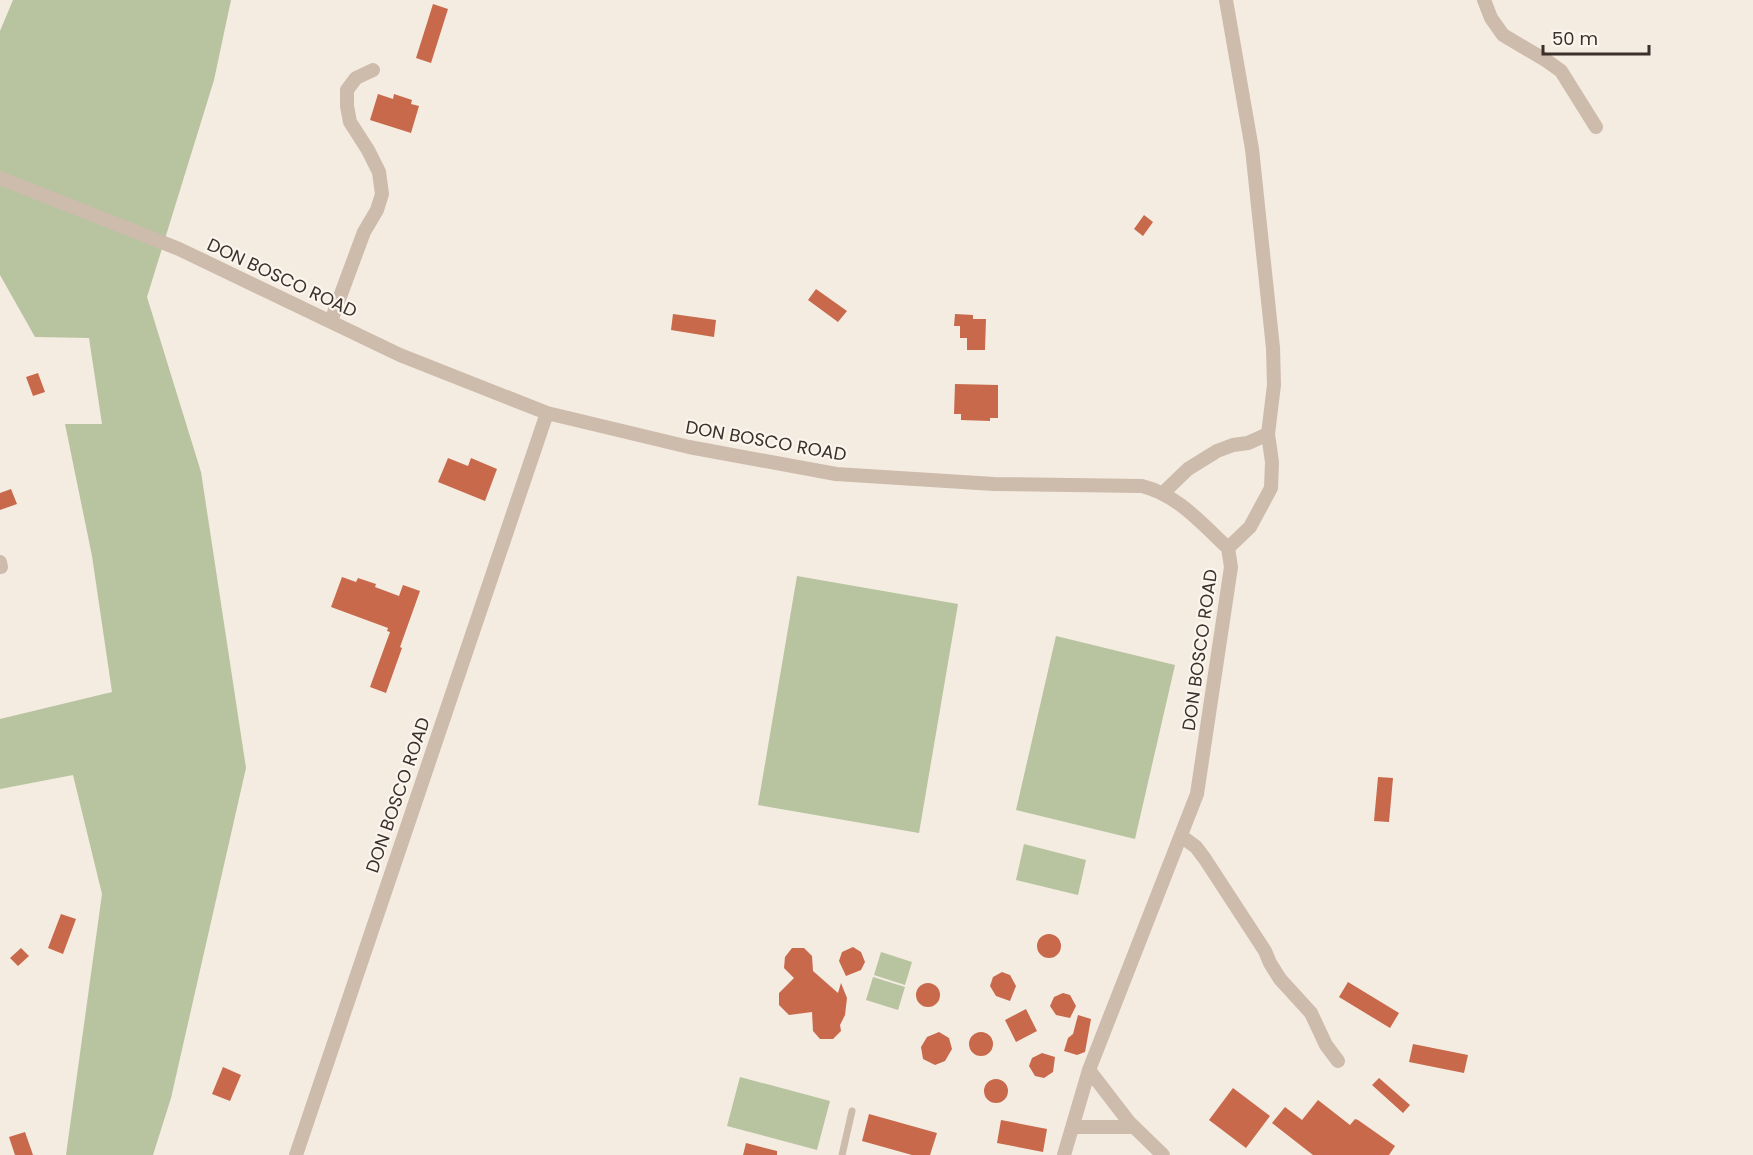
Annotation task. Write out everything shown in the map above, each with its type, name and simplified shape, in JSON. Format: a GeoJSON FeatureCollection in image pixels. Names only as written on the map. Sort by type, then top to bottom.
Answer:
{"type":"FeatureCollection","features":[{"type":"Feature","properties":{"kind":"street"},"geometry":{"type":"LineString","coordinates":[[1226,0],[1247,116],[1273,348],[1274,385],[1268,434],[1272,462],[1271,488],[1250,527],[1228,548]]}},
{"type":"Feature","properties":{"kind":"street"},"geometry":{"type":"LineString","coordinates":[[1484,0],[1491,18],[1503,35],[1561,71],[1596,127]]}},
{"type":"Feature","properties":{"kind":"street"},"geometry":{"type":"LineString","coordinates":[[331,321],[364,232],[377,210],[382,194],[379,172],[350,122],[347,106],[347,90],[356,78],[374,70]]}},
{"type":"Feature","properties":{"kind":"street","name":"DON BOSCO ROAD"},"geometry":{"type":"LineString","coordinates":[[0,178],[179,249],[400,355],[547,413],[689,447],[836,474],[994,484],[1142,486],[1163,493],[1179,503],[1228,548],[1231,567],[1197,794],[1089,1070],[1064,1155]]}},
{"type":"Feature","properties":{"kind":"street","name":"DON BOSCO ROAD"},"geometry":{"type":"LineString","coordinates":[[296,1155],[547,413]]}},
{"type":"Feature","properties":{"kind":"street"},"geometry":{"type":"LineString","coordinates":[[1163,493],[1188,470],[1217,451],[1233,445],[1248,443],[1268,434]]}},
{"type":"Feature","properties":{"kind":"street"},"geometry":{"type":"LineString","coordinates":[[1181,836],[1196,847],[1205,859],[1265,951],[1280,979],[1311,1013],[1326,1045],[1338,1061]]}},
{"type":"Feature","properties":{"kind":"street"},"geometry":{"type":"LineString","coordinates":[[1089,1070],[1134,1127],[1163,1155]]}},
{"type":"Feature","properties":{"kind":"street"},"geometry":{"type":"LineString","coordinates":[[1074,1127],[1134,1127]]}},
{"type":"Feature","properties":{"kind":"lane"},"geometry":{"type":"LineString","coordinates":[[842,1155],[852,1111]]}},
{"type":"Feature","properties":{"kind":"green space"},"geometry":{"type":"Polygon","coordinates":[[[13,0],[231,0],[214,80],[147,297],[201,472],[246,768],[171,1098],[153,1155],[66,1155],[102,894],[73,775],[0,789],[0,719],[112,692],[92,556],[65,424],[102,424],[89,338],[35,337],[0,275],[0,31],[13,0]]]}},
{"type":"Feature","properties":{"kind":"green space"},"geometry":{"type":"Polygon","coordinates":[[[797,576],[958,604],[919,833],[758,805],[797,576]]]}},
{"type":"Feature","properties":{"kind":"green space"},"geometry":{"type":"Polygon","coordinates":[[[1056,636],[1175,665],[1135,839],[1016,810],[1056,636]]]}},
{"type":"Feature","properties":{"kind":"green space"},"geometry":{"type":"Polygon","coordinates":[[[1024,844],[1086,860],[1078,895],[1016,880],[1024,844]]]}},
{"type":"Feature","properties":{"kind":"green space"},"geometry":{"type":"Polygon","coordinates":[[[881,952],[912,962],[905,985],[874,975],[881,952]]]}},
{"type":"Feature","properties":{"kind":"green space"},"geometry":{"type":"Polygon","coordinates":[[[873,977],[905,987],[898,1010],[866,1000],[873,977]]]}},
{"type":"Feature","properties":{"kind":"green space"},"geometry":{"type":"Polygon","coordinates":[[[740,1077],[830,1101],[817,1150],[727,1126],[740,1077]]]}},
{"type":"Feature","properties":{"kind":"building"},"geometry":{"type":"Polygon","coordinates":[[[433,4],[448,9],[431,63],[416,58],[433,4]]]}},
{"type":"Feature","properties":{"kind":"building"},"geometry":{"type":"Polygon","coordinates":[[[378,94],[393,99],[394,94],[412,100],[411,104],[419,106],[411,133],[370,120],[378,94]]]}},
{"type":"Feature","properties":{"kind":"building"},"geometry":{"type":"Polygon","coordinates":[[[1144,215],[1153,222],[1143,236],[1134,229],[1144,215]]]}},
{"type":"Feature","properties":{"kind":"building"},"geometry":{"type":"Polygon","coordinates":[[[816,289],[847,311],[838,322],[808,300],[816,289]]]}},
{"type":"Feature","properties":{"kind":"building"},"geometry":{"type":"Polygon","coordinates":[[[673,314],[716,320],[714,337],[671,330],[673,314]]]}},
{"type":"Feature","properties":{"kind":"building"},"geometry":{"type":"Polygon","coordinates":[[[955,314],[973,315],[973,319],[986,319],[985,350],[967,350],[967,338],[960,338],[960,326],[954,326],[955,314]]]}},
{"type":"Feature","properties":{"kind":"building"},"geometry":{"type":"Polygon","coordinates":[[[38,373],[45,392],[33,396],[26,377],[38,373]]]}},
{"type":"Feature","properties":{"kind":"building"},"geometry":{"type":"Polygon","coordinates":[[[955,384],[998,385],[998,418],[990,418],[990,421],[961,420],[961,414],[954,414],[955,384]]]}},
{"type":"Feature","properties":{"kind":"building"},"geometry":{"type":"Polygon","coordinates":[[[448,458],[468,466],[471,458],[497,469],[485,501],[438,482],[448,458]]]}},
{"type":"Feature","properties":{"kind":"building"},"geometry":{"type":"Polygon","coordinates":[[[11,489],[17,504],[0,510],[0,493],[11,489]]]}},
{"type":"Feature","properties":{"kind":"building"},"geometry":{"type":"Polygon","coordinates":[[[342,577],[356,582],[358,578],[376,584],[375,587],[399,596],[403,585],[420,591],[386,693],[370,687],[390,632],[387,631],[388,628],[331,607],[342,577]]]}},
{"type":"Feature","properties":{"kind":"building"},"geometry":{"type":"Polygon","coordinates":[[[1378,777],[1393,778],[1389,822],[1374,821],[1378,777]]]}},
{"type":"Feature","properties":{"kind":"building"},"geometry":{"type":"Polygon","coordinates":[[[61,914],[76,919],[63,954],[48,948],[61,914]]]}},
{"type":"Feature","properties":{"kind":"building"},"geometry":{"type":"Polygon","coordinates":[[[1049,934],[1054,935],[1060,941],[1060,951],[1054,957],[1049,958],[1044,957],[1038,951],[1037,946],[1038,941],[1044,935],[1049,934]]]}},
{"type":"Feature","properties":{"kind":"building"},"geometry":{"type":"Polygon","coordinates":[[[853,947],[861,952],[865,962],[861,970],[846,976],[839,961],[842,952],[853,947]]]}},
{"type":"Feature","properties":{"kind":"building"},"geometry":{"type":"Polygon","coordinates":[[[21,948],[29,956],[18,966],[10,958],[21,948]]]}},
{"type":"Feature","properties":{"kind":"building"},"geometry":{"type":"Polygon","coordinates":[[[792,948],[804,948],[812,956],[813,971],[838,993],[841,983],[847,998],[845,1015],[840,1025],[841,1031],[833,1039],[820,1039],[813,1031],[812,1012],[789,1015],[779,1005],[779,993],[794,978],[784,968],[785,957],[792,948]]]}},
{"type":"Feature","properties":{"kind":"building"},"geometry":{"type":"Polygon","coordinates":[[[1002,972],[1010,975],[1016,986],[1010,1001],[996,996],[990,986],[993,977],[1002,972]]]}},
{"type":"Feature","properties":{"kind":"building"},"geometry":{"type":"Polygon","coordinates":[[[1348,982],[1399,1013],[1390,1028],[1339,997],[1348,982]]]}},
{"type":"Feature","properties":{"kind":"building"},"geometry":{"type":"Polygon","coordinates":[[[928,983],[937,986],[940,995],[937,1004],[928,1007],[919,1004],[916,995],[919,986],[928,983]]]}},
{"type":"Feature","properties":{"kind":"building"},"geometry":{"type":"Polygon","coordinates":[[[1063,993],[1070,995],[1076,1006],[1070,1018],[1056,1015],[1050,1006],[1054,997],[1063,993]]]}},
{"type":"Feature","properties":{"kind":"building"},"geometry":{"type":"Polygon","coordinates":[[[1026,1009],[1037,1031],[1016,1042],[1005,1020],[1026,1009]]]}},
{"type":"Feature","properties":{"kind":"building"},"geometry":{"type":"Polygon","coordinates":[[[1078,1015],[1091,1019],[1085,1052],[1077,1055],[1064,1051],[1068,1038],[1073,1034],[1078,1015]]]}},
{"type":"Feature","properties":{"kind":"building"},"geometry":{"type":"Polygon","coordinates":[[[939,1032],[949,1038],[952,1049],[945,1061],[935,1065],[923,1059],[921,1047],[927,1037],[939,1032]]]}},
{"type":"Feature","properties":{"kind":"building"},"geometry":{"type":"Polygon","coordinates":[[[981,1032],[986,1033],[992,1039],[992,1049],[986,1055],[981,1056],[976,1055],[970,1049],[969,1044],[970,1039],[976,1033],[981,1032]]]}},
{"type":"Feature","properties":{"kind":"building"},"geometry":{"type":"Polygon","coordinates":[[[1413,1044],[1468,1055],[1464,1073],[1409,1062],[1413,1044]]]}},
{"type":"Feature","properties":{"kind":"building"},"geometry":{"type":"Polygon","coordinates":[[[1042,1053],[1055,1057],[1053,1072],[1044,1078],[1035,1076],[1029,1066],[1032,1058],[1042,1053]]]}},
{"type":"Feature","properties":{"kind":"building"},"geometry":{"type":"Polygon","coordinates":[[[223,1067],[241,1075],[230,1101],[212,1094],[223,1067]]]}},
{"type":"Feature","properties":{"kind":"building"},"geometry":{"type":"Polygon","coordinates":[[[1379,1078],[1410,1105],[1403,1113],[1372,1085],[1379,1078]]]}},
{"type":"Feature","properties":{"kind":"building"},"geometry":{"type":"Polygon","coordinates":[[[996,1079],[1005,1082],[1008,1091],[1005,1100],[996,1103],[987,1100],[984,1091],[987,1082],[996,1079]]]}},
{"type":"Feature","properties":{"kind":"building"},"geometry":{"type":"Polygon","coordinates":[[[1233,1088],[1270,1116],[1246,1148],[1209,1120],[1233,1088]]]}},
{"type":"Feature","properties":{"kind":"building"},"geometry":{"type":"Polygon","coordinates":[[[1318,1100],[1350,1125],[1355,1119],[1358,1120],[1395,1146],[1389,1155],[1313,1155],[1272,1123],[1285,1107],[1302,1120],[1318,1100]]]}},
{"type":"Feature","properties":{"kind":"building"},"geometry":{"type":"Polygon","coordinates":[[[869,1114],[937,1133],[930,1155],[912,1155],[862,1141],[869,1114]]]}},
{"type":"Feature","properties":{"kind":"building"},"geometry":{"type":"Polygon","coordinates":[[[1001,1120],[1047,1129],[1043,1152],[997,1143],[1001,1120]]]}},
{"type":"Feature","properties":{"kind":"building"},"geometry":{"type":"Polygon","coordinates":[[[25,1132],[33,1155],[15,1155],[9,1137],[25,1132]]]}},
{"type":"Feature","properties":{"kind":"building"},"geometry":{"type":"Polygon","coordinates":[[[746,1143],[777,1151],[777,1155],[743,1155],[746,1143]]]}}]}
